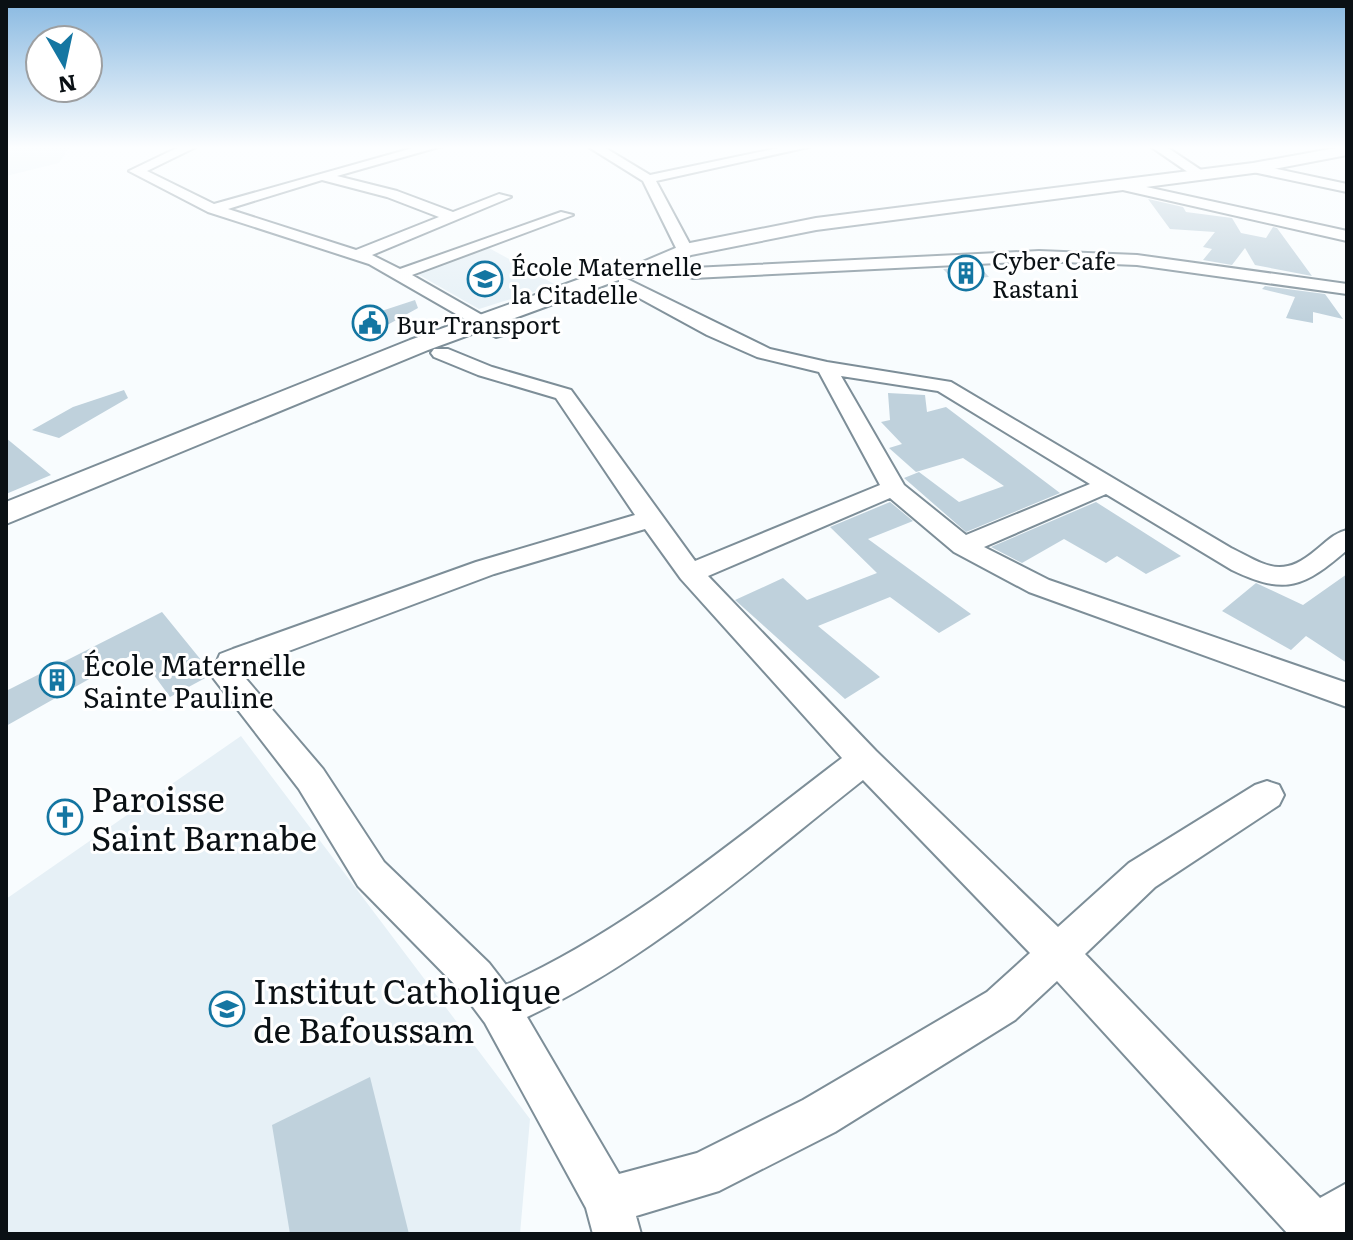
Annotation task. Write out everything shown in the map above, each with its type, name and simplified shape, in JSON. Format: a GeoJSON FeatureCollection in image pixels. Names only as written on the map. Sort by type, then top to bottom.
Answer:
{"type":"FeatureCollection","features":[{"type":"Feature","properties":{"kind":"street"},"geometry":{"type":"LineString","coordinates":[[203,204],[357,255],[400,274],[489,327]]}},
{"type":"Feature","properties":{"kind":"street"},"geometry":{"type":"LineString","coordinates":[[213,209],[230,204]]}},
{"type":"Feature","properties":{"kind":"street"},"geometry":{"type":"LineString","coordinates":[[418,204],[452,217]]}},
{"type":"Feature","properties":{"kind":"street"},"geometry":{"type":"LineString","coordinates":[[357,255],[486,204]]}},
{"type":"Feature","properties":{"kind":"street"},"geometry":{"type":"LineString","coordinates":[[661,204],[685,250]]}},
{"type":"Feature","properties":{"kind":"street"},"geometry":{"type":"LineString","coordinates":[[6,514],[348,373],[642,272],[685,250],[816,224],[972,204]]}},
{"type":"Feature","properties":{"kind":"street"},"geometry":{"type":"LineString","coordinates":[[1203,204],[1347,236]]}},
{"type":"Feature","properties":{"kind":"street"},"geometry":{"type":"LineString","coordinates":[[400,274],[566,215]]}},
{"type":"Feature","properties":{"kind":"street"},"geometry":{"type":"LineString","coordinates":[[642,272],[693,273],[1039,256],[1137,260],[1347,289]]}},
{"type":"Feature","properties":{"kind":"street"},"geometry":{"type":"LineString","coordinates":[[642,272],[714,331],[764,353],[827,368],[944,386],[1222,554],[1272,576],[1291,577],[1306,572],[1347,538]]}},
{"type":"Feature","properties":{"kind":"street"},"geometry":{"type":"LineString","coordinates":[[6,533],[441,353],[489,327]]}},
{"type":"Feature","properties":{"kind":"street"},"geometry":{"type":"LineString","coordinates":[[441,353],[485,371],[564,394],[690,573],[864,760],[1328,1223]]}},
{"type":"Feature","properties":{"kind":"street"},"geometry":{"type":"LineString","coordinates":[[827,368],[859,429],[886,469],[893,488],[963,546],[1039,586],[1197,644],[1321,683],[1347,695]]}},
{"type":"Feature","properties":{"kind":"street"},"geometry":{"type":"LineString","coordinates":[[963,546],[1108,485]]}},
{"type":"Feature","properties":{"kind":"street"},"geometry":{"type":"LineString","coordinates":[[690,573],[893,488]]}},
{"type":"Feature","properties":{"kind":"street"},"geometry":{"type":"LineString","coordinates":[[650,519],[485,568],[243,656],[230,662],[226,675],[311,779],[371,874],[475,977],[499,1009],[612,1217],[819,1116],[1001,1006],[1142,875],[1267,795]]}},
{"type":"Feature","properties":{"kind":"street"},"geometry":{"type":"LineString","coordinates":[[499,1009],[541,992],[646,925],[864,760]]}},
{"type":"Feature","properties":{"kind":"shaded area","name":"École Maternelle la Citadelle"},"geometry":{"type":"Polygon","coordinates":[[[489,248],[556,285],[479,309],[414,272],[489,248]]]}},
{"type":"Feature","properties":{"kind":"shaded area","name":"Institut Catholique de Bafoussam"},"geometry":{"type":"Polygon","coordinates":[[[241,736],[530,1119],[520,1234],[6,1234],[6,899],[241,736]]]}},
{"type":"Feature","properties":{"kind":"building"},"geometry":{"type":"Polygon","coordinates":[[[1152,204],[1169,204],[1183,207],[1186,212],[1232,218],[1241,233],[1266,238],[1273,227],[1277,228],[1312,276],[1255,265],[1245,248],[1232,265],[1203,260],[1212,249],[1203,247],[1215,232],[1170,229],[1152,204]]]}},
{"type":"Feature","properties":{"kind":"building"},"geometry":{"type":"Polygon","coordinates":[[[980,267],[989,277],[954,280],[943,269],[980,267]]]}},
{"type":"Feature","properties":{"kind":"building"},"geometry":{"type":"Polygon","coordinates":[[[1265,286],[1325,294],[1343,319],[1313,312],[1313,323],[1286,318],[1295,297],[1262,289],[1265,286]]]}},
{"type":"Feature","properties":{"kind":"building"},"geometry":{"type":"Polygon","coordinates":[[[415,300],[418,308],[371,334],[351,321],[415,300]]]}},
{"type":"Feature","properties":{"kind":"building"},"geometry":{"type":"Polygon","coordinates":[[[124,390],[128,398],[59,438],[32,430],[73,407],[124,390]]]}},
{"type":"Feature","properties":{"kind":"building"},"geometry":{"type":"Polygon","coordinates":[[[888,393],[925,395],[927,412],[946,407],[1060,493],[966,532],[904,478],[919,472],[959,502],[1004,486],[963,458],[916,472],[889,448],[902,444],[881,422],[890,420],[888,393]]]}},
{"type":"Feature","properties":{"kind":"building"},"geometry":{"type":"Polygon","coordinates":[[[6,438],[51,475],[6,494],[6,438]]]}},
{"type":"Feature","properties":{"kind":"building"},"geometry":{"type":"Polygon","coordinates":[[[890,502],[913,521],[868,539],[971,614],[939,633],[890,597],[818,626],[880,677],[845,699],[735,600],[783,578],[807,600],[877,573],[830,527],[890,502]]]}},
{"type":"Feature","properties":{"kind":"building"},"geometry":{"type":"Polygon","coordinates":[[[1096,502],[1181,556],[1146,574],[1117,556],[1106,563],[1064,539],[1022,563],[991,547],[1096,502]]]}},
{"type":"Feature","properties":{"kind":"building"},"geometry":{"type":"Polygon","coordinates":[[[1347,574],[1347,663],[1306,636],[1291,650],[1222,611],[1256,583],[1303,605],[1347,574]]]}},
{"type":"Feature","properties":{"kind":"building"},"geometry":{"type":"Polygon","coordinates":[[[162,612],[210,671],[209,676],[170,697],[137,652],[6,726],[6,691],[162,612]]]}},
{"type":"Feature","properties":{"kind":"building"},"geometry":{"type":"Polygon","coordinates":[[[370,1077],[409,1234],[290,1234],[272,1125],[370,1077]]]}},
{"type":"Feature","properties":{"kind":"place","name":"Cyber Cafe Rastani"},"geometry":{"type":"Point","coordinates":[966,273]}},
{"type":"Feature","properties":{"kind":"place","name":"École Maternelle la Citadelle"},"geometry":{"type":"Point","coordinates":[485,279]}},
{"type":"Feature","properties":{"kind":"place","name":"Bur Transport"},"geometry":{"type":"Point","coordinates":[370,323]}},
{"type":"Feature","properties":{"kind":"place","name":"École Maternelle Sainte Pauline"},"geometry":{"type":"Point","coordinates":[57,680]}},
{"type":"Feature","properties":{"kind":"place","name":"Paroisse Saint Barnabe"},"geometry":{"type":"Point","coordinates":[65,817]}},
{"type":"Feature","properties":{"kind":"place","name":"Institut Catholique de Bafoussam"},"geometry":{"type":"Point","coordinates":[227,1009]}}]}
